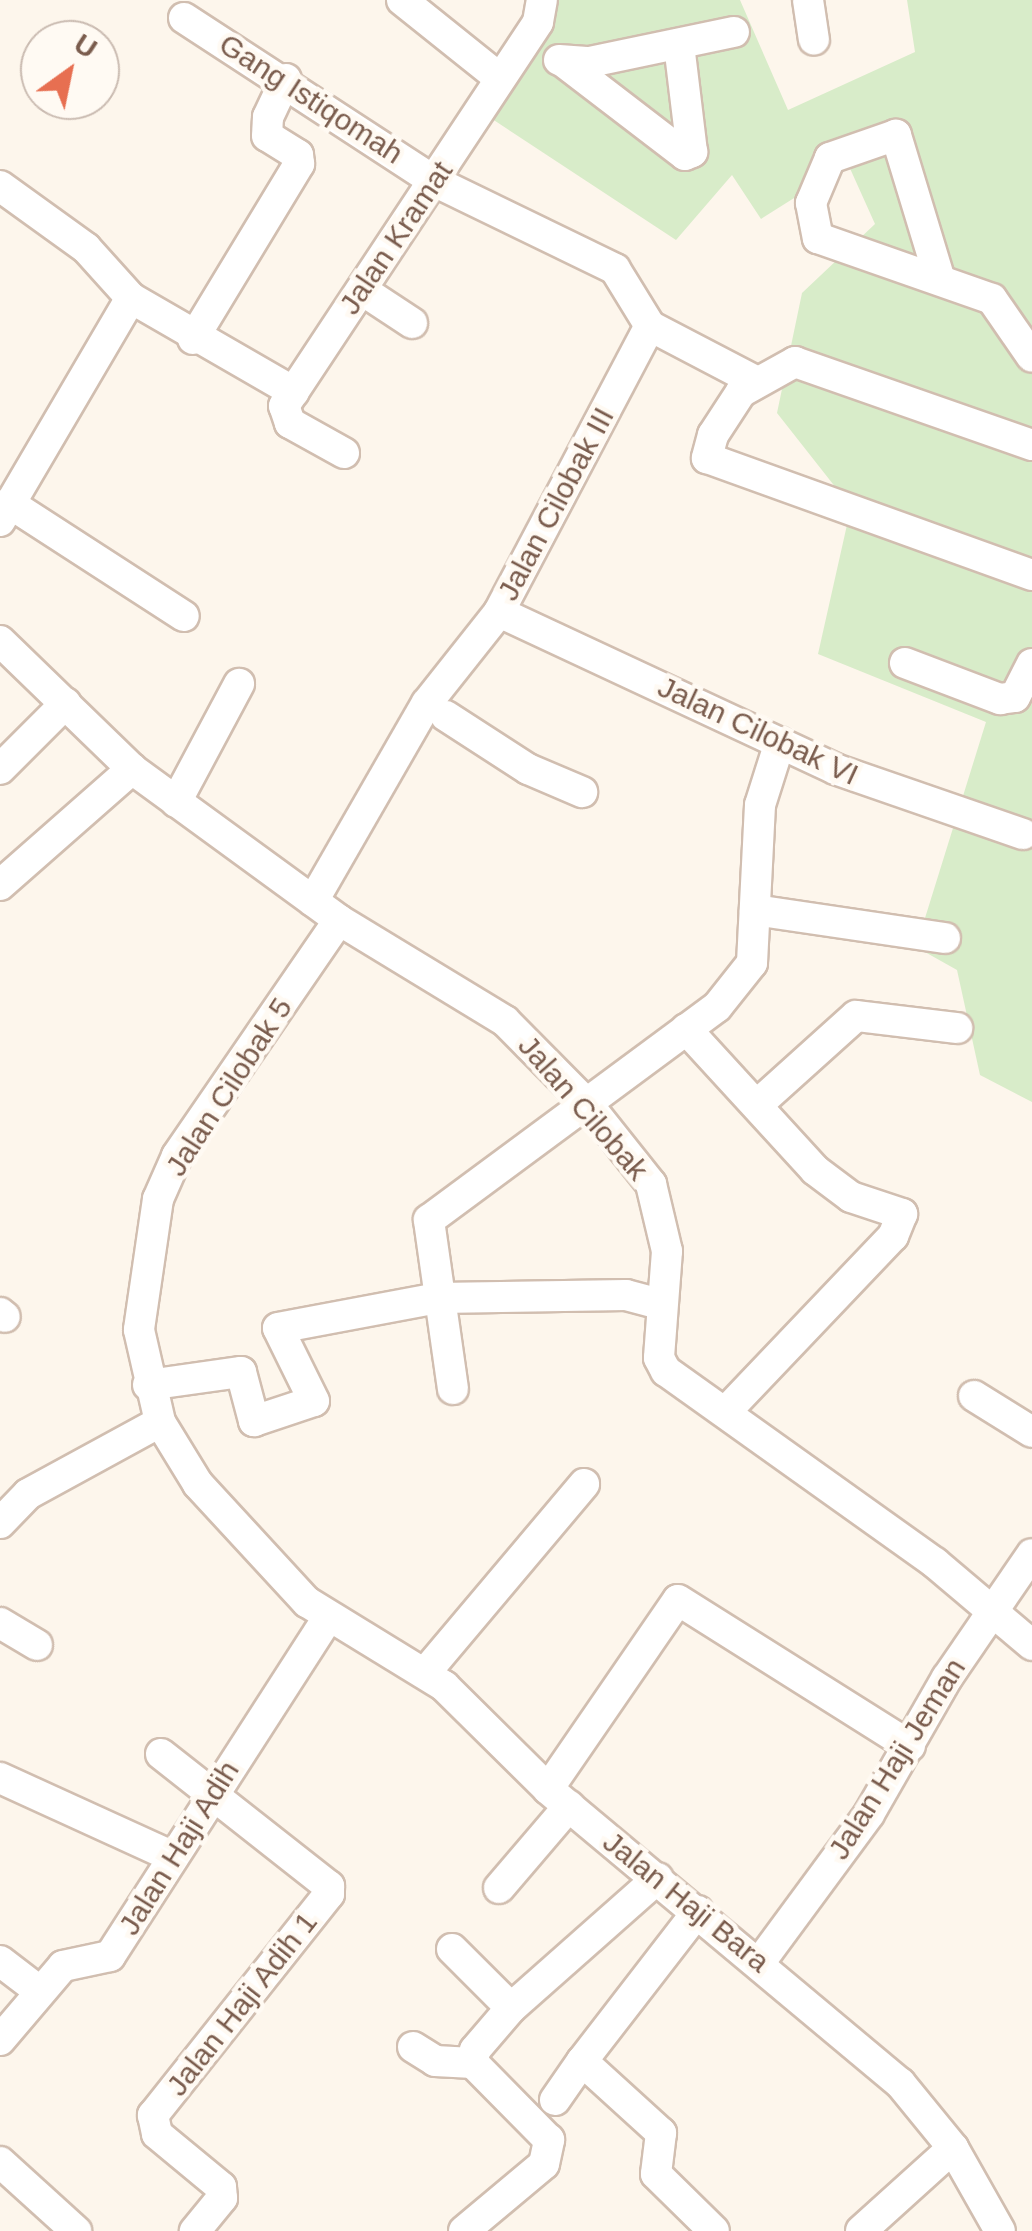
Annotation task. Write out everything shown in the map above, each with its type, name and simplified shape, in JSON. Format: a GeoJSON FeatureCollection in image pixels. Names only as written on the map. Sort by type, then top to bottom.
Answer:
{"type":"FeatureCollection","features":[{"type":"Feature","properties":{"kind":"street"},"geometry":{"type":"LineString","coordinates":[[402,0],[498,77]]}},
{"type":"Feature","properties":{"kind":"street","name":"Jalan Kramat"},"geometry":{"type":"LineString","coordinates":[[294,392],[436,182],[498,77],[526,40],[542,0]]}},
{"type":"Feature","properties":{"kind":"street"},"geometry":{"type":"LineString","coordinates":[[808,0],[814,40]]}},
{"type":"Feature","properties":{"kind":"street","name":"Gang Istiqomah"},"geometry":{"type":"LineString","coordinates":[[184,18],[286,79],[436,182]]}},
{"type":"Feature","properties":{"kind":"street"},"geometry":{"type":"LineString","coordinates":[[565,63],[734,32]]}},
{"type":"Feature","properties":{"kind":"street"},"geometry":{"type":"LineString","coordinates":[[526,40],[565,63],[685,155],[692,152],[679,44]]}},
{"type":"Feature","properties":{"kind":"street"},"geometry":{"type":"LineString","coordinates":[[193,338],[299,164],[298,155],[268,136],[268,116],[286,79]]}},
{"type":"Feature","properties":{"kind":"street"},"geometry":{"type":"LineString","coordinates":[[940,280],[896,135],[830,158],[811,203],[818,238],[992,299],[1032,356]]}},
{"type":"Feature","properties":{"kind":"street"},"geometry":{"type":"LineString","coordinates":[[436,182],[615,269],[650,326],[755,381]]}},
{"type":"Feature","properties":{"kind":"street"},"geometry":{"type":"LineString","coordinates":[[0,186],[86,248],[131,298],[193,338],[294,392],[284,406],[290,423],[344,453]]}},
{"type":"Feature","properties":{"kind":"street"},"geometry":{"type":"LineString","coordinates":[[362,290],[412,322]]}},
{"type":"Feature","properties":{"kind":"street"},"geometry":{"type":"LineString","coordinates":[[131,298],[5,512],[184,616]]}},
{"type":"Feature","properties":{"kind":"street","name":"Jalan Cilobak III"},"geometry":{"type":"LineString","coordinates":[[313,901],[498,612],[650,326]]}},
{"type":"Feature","properties":{"kind":"street"},"geometry":{"type":"LineString","coordinates":[[1032,445],[795,362],[755,381],[713,434],[707,458],[1032,575]]}},
{"type":"Feature","properties":{"kind":"street","name":"Jalan Cilobak VI"},"geometry":{"type":"LineString","coordinates":[[498,612],[780,742],[946,810],[1023,834]]}},
{"type":"Feature","properties":{"kind":"street","name":"Jalan Cilobak"},"geometry":{"type":"LineString","coordinates":[[0,641],[132,769],[339,920],[506,1021],[589,1106],[651,1184],[667,1251],[660,1304],[659,1358],[666,1371],[728,1409],[992,1608],[1032,1644]]}},
{"type":"Feature","properties":{"kind":"street"},"geometry":{"type":"LineString","coordinates":[[906,663],[1000,699],[1016,697],[1032,664]]}},
{"type":"Feature","properties":{"kind":"street"},"geometry":{"type":"LineString","coordinates":[[176,802],[239,684]]}},
{"type":"Feature","properties":{"kind":"street"},"geometry":{"type":"LineString","coordinates":[[0,769],[66,702]]}},
{"type":"Feature","properties":{"kind":"street"},"geometry":{"type":"LineString","coordinates":[[435,709],[528,769],[582,792]]}},
{"type":"Feature","properties":{"kind":"street"},"geometry":{"type":"LineString","coordinates":[[453,1389],[428,1220],[589,1106],[716,1007],[752,963],[760,805],[780,742]]}},
{"type":"Feature","properties":{"kind":"street"},"geometry":{"type":"LineString","coordinates":[[0,885],[132,769]]}},
{"type":"Feature","properties":{"kind":"street"},"geometry":{"type":"LineString","coordinates":[[755,910],[932,936]]}},
{"type":"Feature","properties":{"kind":"street","name":"Jalan Cilobak 5"},"geometry":{"type":"LineString","coordinates":[[328,1618],[258,1554],[198,1484],[160,1422],[148,1385],[139,1330],[158,1200],[178,1156],[339,920]]}},
{"type":"Feature","properties":{"kind":"street"},"geometry":{"type":"LineString","coordinates":[[757,1105],[856,1016],[957,1028]]}},
{"type":"Feature","properties":{"kind":"street"},"geometry":{"type":"LineString","coordinates":[[686,1029],[815,1170],[851,1197],[902,1214],[892,1236],[728,1409]]}},
{"type":"Feature","properties":{"kind":"street"},"geometry":{"type":"LineString","coordinates":[[148,1385],[242,1372],[254,1421],[314,1402],[278,1328],[439,1298],[626,1294],[660,1304]]}},
{"type":"Feature","properties":{"kind":"street"},"geometry":{"type":"LineString","coordinates":[[974,1396],[1032,1432]]}},
{"type":"Feature","properties":{"kind":"street"},"geometry":{"type":"LineString","coordinates":[[0,1523],[28,1494],[160,1422]]}},
{"type":"Feature","properties":{"kind":"street"},"geometry":{"type":"LineString","coordinates":[[425,1673],[584,1484]]}},
{"type":"Feature","properties":{"kind":"street","name":"Jalan Haji Jeman"},"geometry":{"type":"LineString","coordinates":[[760,1962],[910,1746],[992,1608],[1032,1554]]}},
{"type":"Feature","properties":{"kind":"street"},"geometry":{"type":"LineString","coordinates":[[499,1888],[559,1798],[678,1600],[910,1746]]}},
{"type":"Feature","properties":{"kind":"street","name":"Jalan Haji Bara"},"geometry":{"type":"LineString","coordinates":[[328,1618],[425,1673],[559,1798],[760,1962],[900,2083],[953,2148],[1000,2231]]}},
{"type":"Feature","properties":{"kind":"street","name":"Jalan Haji Adih"},"geometry":{"type":"LineString","coordinates":[[0,2040],[38,1990],[63,1966],[110,1956],[328,1618]]}},
{"type":"Feature","properties":{"kind":"street"},"geometry":{"type":"LineString","coordinates":[[0,1623],[37,1645]]}},
{"type":"Feature","properties":{"kind":"street"},"geometry":{"type":"LineString","coordinates":[[161,1754],[210,1796]]}},
{"type":"Feature","properties":{"kind":"street"},"geometry":{"type":"LineString","coordinates":[[0,1778],[174,1858]]}},
{"type":"Feature","properties":{"kind":"street","name":"Jalan Haji Adih 1"},"geometry":{"type":"LineString","coordinates":[[195,2231],[222,2198],[220,2187],[157,2134],[153,2115],[329,1894],[321,1879],[210,1796]]}},
{"type":"Feature","properties":{"kind":"street"},"geometry":{"type":"LineString","coordinates":[[473,2063],[475,2050],[512,2008],[658,1878]]}},
{"type":"Feature","properties":{"kind":"street"},"geometry":{"type":"LineString","coordinates":[[556,2100],[698,1911]]}},
{"type":"Feature","properties":{"kind":"street"},"geometry":{"type":"LineString","coordinates":[[452,1949],[512,2008]]}},
{"type":"Feature","properties":{"kind":"street"},"geometry":{"type":"LineString","coordinates":[[0,1961],[38,1990]]}},
{"type":"Feature","properties":{"kind":"street"},"geometry":{"type":"LineString","coordinates":[[412,2047],[435,2060],[473,2063],[550,2140],[544,2164],[464,2231]]}},
{"type":"Feature","properties":{"kind":"street"},"geometry":{"type":"LineString","coordinates":[[582,2062],[661,2133],[656,2174],[714,2231]]}},
{"type":"Feature","properties":{"kind":"street"},"geometry":{"type":"LineString","coordinates":[[861,2231],[953,2148]]}},
{"type":"Feature","properties":{"kind":"street"},"geometry":{"type":"LineString","coordinates":[[0,2162],[76,2231]]}},
{"type":"Feature","properties":{"kind":"green space"},"geometry":{"type":"Polygon","coordinates":[[[538,0],[740,0],[788,110],[915,52],[907,0],[1032,0],[1032,1102],[980,1075],[957,970],[916,947],[986,722],[818,654],[851,507],[777,413],[802,293],[875,224],[848,164],[761,219],[732,175],[676,240],[474,107],[538,0]]]}}]}
